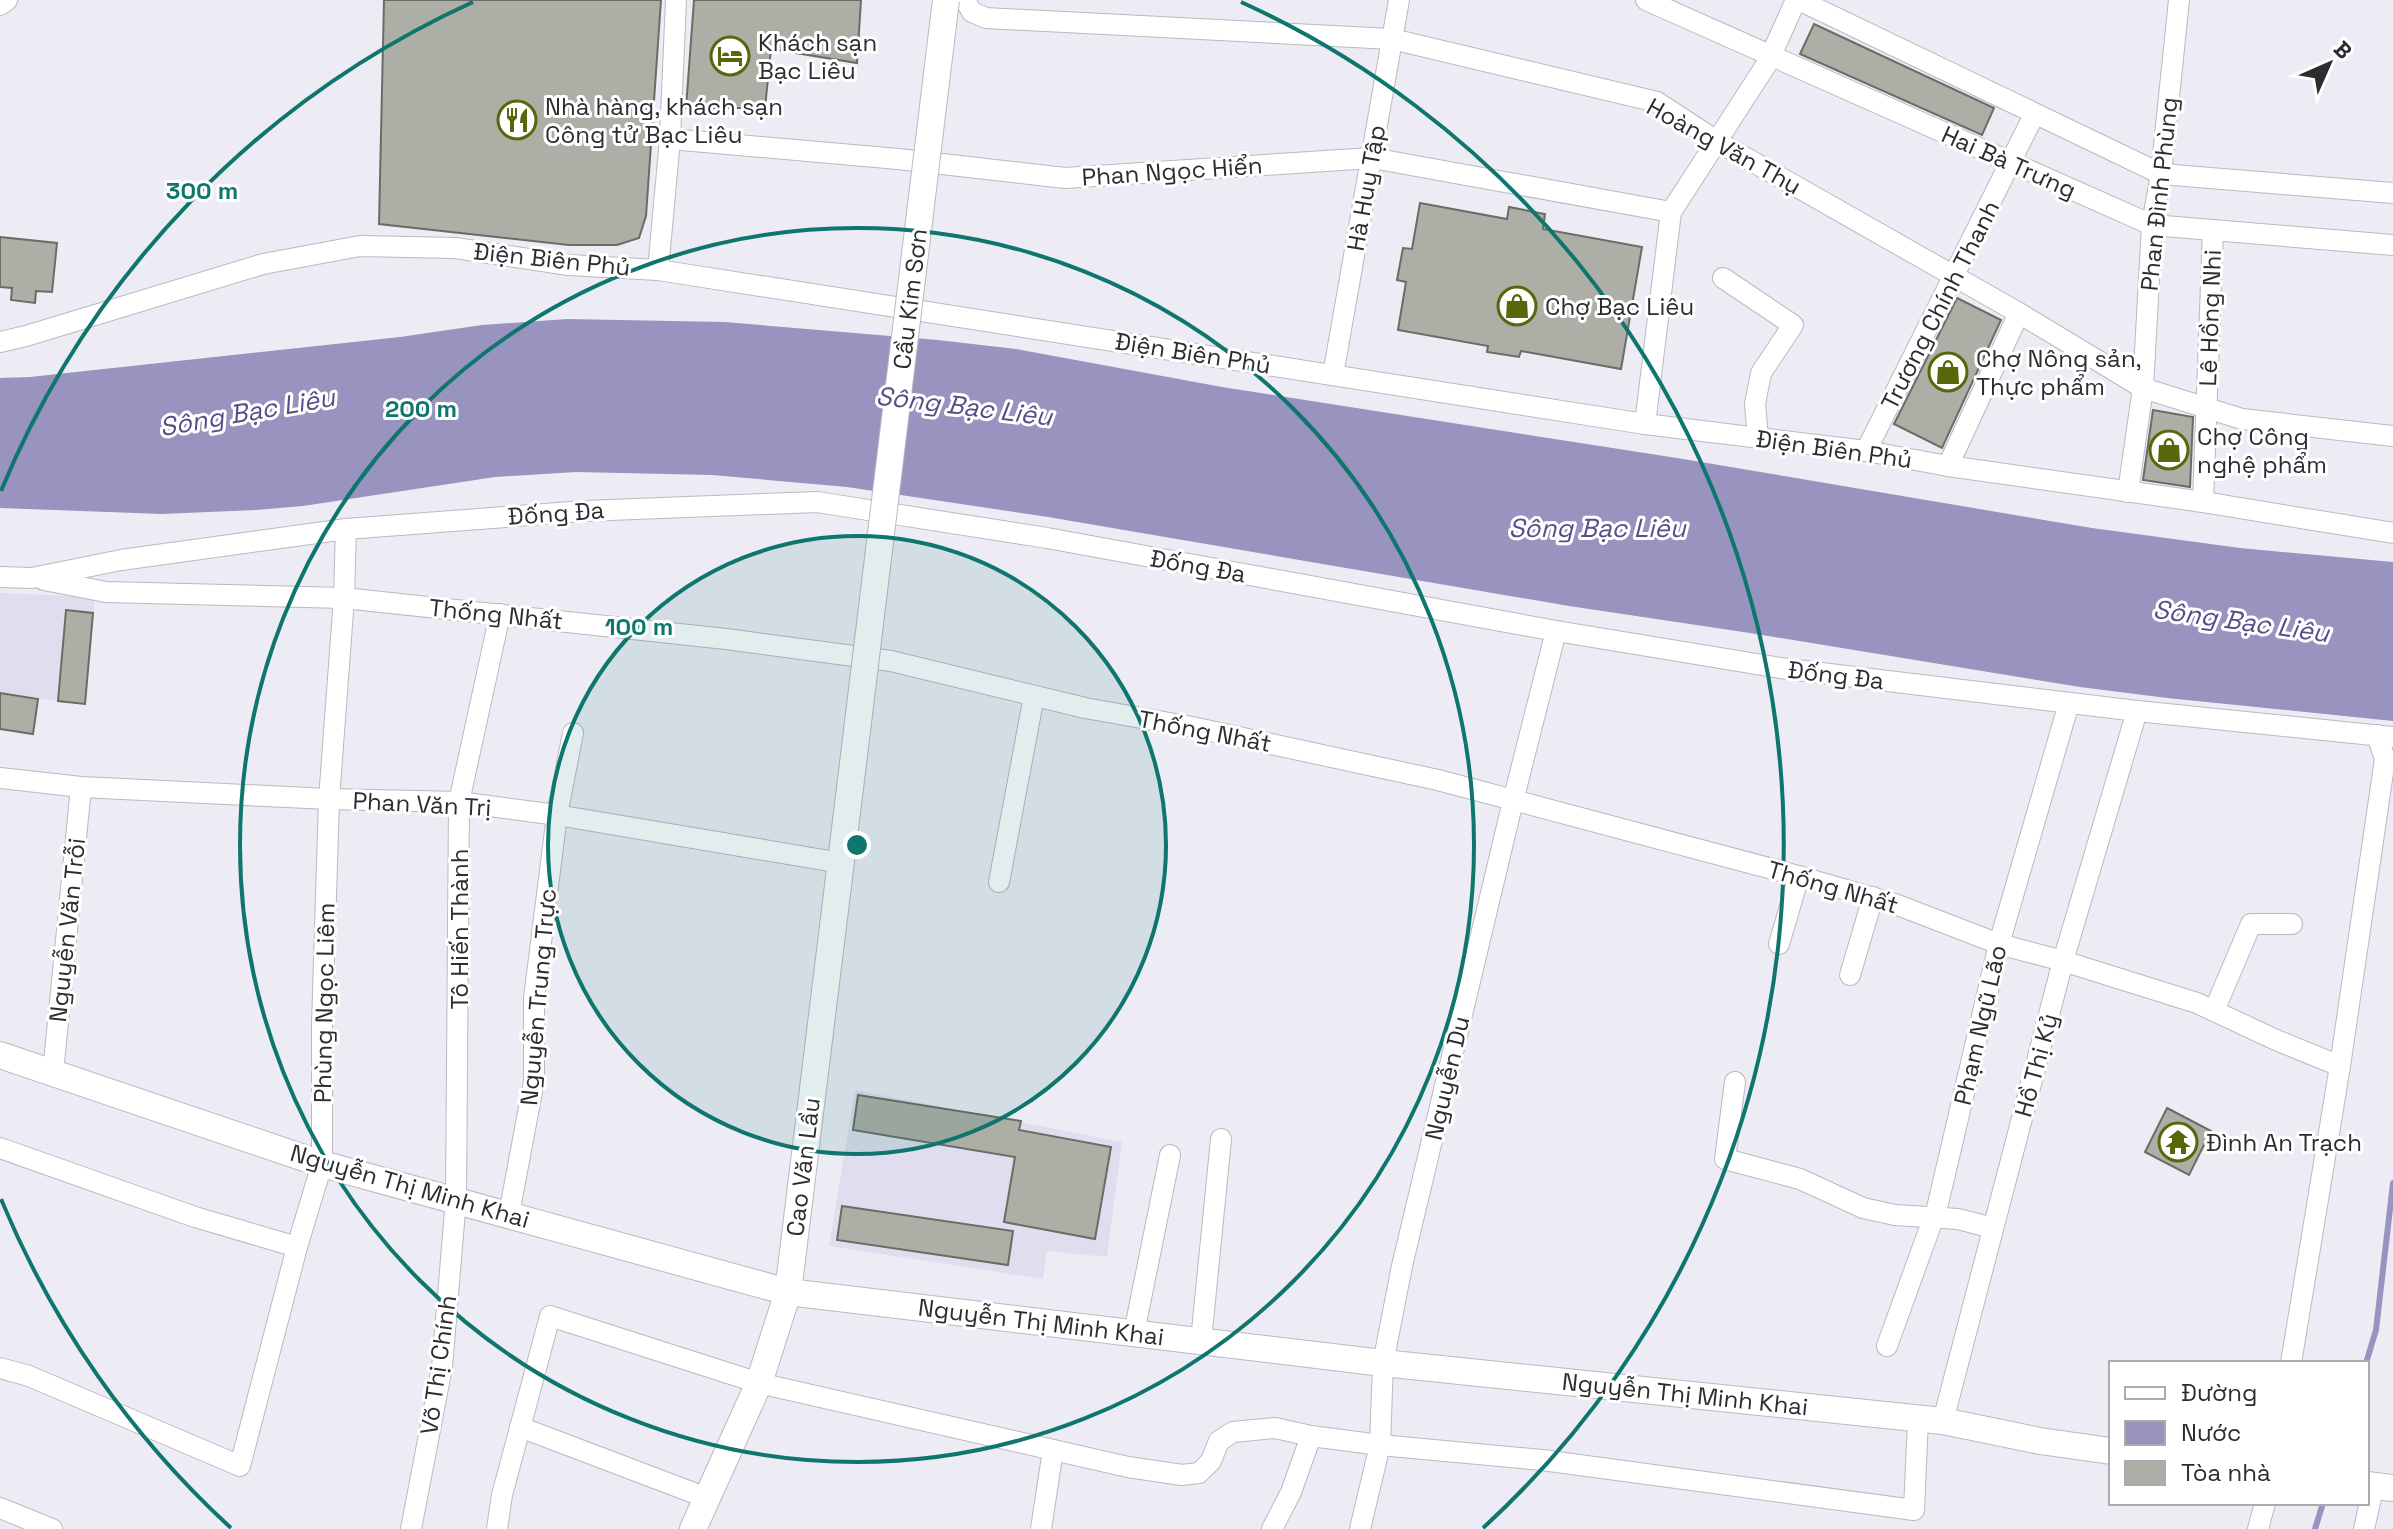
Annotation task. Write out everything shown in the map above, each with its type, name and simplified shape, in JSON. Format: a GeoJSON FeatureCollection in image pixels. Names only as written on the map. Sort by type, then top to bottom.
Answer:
{"type":"FeatureCollection","features":[{"type":"Feature","properties":{"kind":"main road","name":"Cầu Kim Sơn"},"geometry":{"type":"LineString","coordinates":[[850,788],[946,0]]}},
{"type":"Feature","properties":{"kind":"main road","name":"Cao Văn Lầu"},"geometry":{"type":"LineString","coordinates":[[693,1529],[759,1383],[788,1292],[850,788]]}},
{"type":"Feature","properties":{"kind":"main road","name":"Nguyễn Thị Minh Khai"},"geometry":{"type":"LineString","coordinates":[[0,1055],[322,1164],[788,1292],[1383,1363],[1931,1420],[2109,1451]]}},
{"type":"Feature","properties":{"kind":"street"},"geometry":{"type":"LineString","coordinates":[[0,5],[7,0]]}},
{"type":"Feature","properties":{"kind":"street"},"geometry":{"type":"LineString","coordinates":[[658,270],[670,139],[676,0]]}},
{"type":"Feature","properties":{"kind":"street","name":"Hoàng Văn Thụ"},"geometry":{"type":"LineString","coordinates":[[965,0],[972,12],[986,18],[1392,39],[1657,102],[1718,142],[2019,313],[2143,388],[2242,419],[2393,436]]}},
{"type":"Feature","properties":{"kind":"street","name":"Hà Huy Tập"},"geometry":{"type":"LineString","coordinates":[[1333,375],[1399,0]]}},
{"type":"Feature","properties":{"kind":"street","name":"Hai Bà Trưng"},"geometry":{"type":"LineString","coordinates":[[1646,0],[2152,225],[2393,245]]}},
{"type":"Feature","properties":{"kind":"street"},"geometry":{"type":"LineString","coordinates":[[1645,424],[1671,212],[1772,55],[1798,0],[2161,174],[2393,193]]}},
{"type":"Feature","properties":{"kind":"street","name":"Phan Đình Phùng"},"geometry":{"type":"LineString","coordinates":[[2128,492],[2143,388],[2152,225],[2161,174],[2179,0]]}},
{"type":"Feature","properties":{"kind":"street","name":"Trương Chính Thanh"},"geometry":{"type":"LineString","coordinates":[[1866,451],[2034,115]]}},
{"type":"Feature","properties":{"kind":"street","name":"Phan Ngọc Hiển"},"geometry":{"type":"LineString","coordinates":[[670,139],[898,159],[1065,178],[1372,158],[1671,212]]}},
{"type":"Feature","properties":{"kind":"street","name":"Lê Hồng Nhi"},"geometry":{"type":"LineString","coordinates":[[2203,502],[2213,230]]}},
{"type":"Feature","properties":{"kind":"street","name":"Điện Biên Phủ"},"geometry":{"type":"LineString","coordinates":[[0,342],[263,264],[360,246],[455,248],[569,265],[658,270],[1645,424],[1866,451],[2393,533]]}},
{"type":"Feature","properties":{"kind":"street"},"geometry":{"type":"LineString","coordinates":[[1723,278],[1793,325],[1761,373],[1755,404],[1758,438]]}},
{"type":"Feature","properties":{"kind":"street"},"geometry":{"type":"LineString","coordinates":[[1948,466],[2019,313]]}},
{"type":"Feature","properties":{"kind":"street","name":"Đống Đa"},"geometry":{"type":"LineString","coordinates":[[0,577],[32,578],[121,560],[346,529],[584,511],[817,502],[1047,538],[1556,631],[1780,668],[2137,711],[2385,736]]}},
{"type":"Feature","properties":{"kind":"street","name":"Phùng Ngọc Liêm"},"geometry":{"type":"LineString","coordinates":[[0,1368],[29,1376],[240,1466],[322,1164],[322,1025],[329,799],[346,529]]}},
{"type":"Feature","properties":{"kind":"street","name":"Thống Nhất"},"geometry":{"type":"LineString","coordinates":[[32,578],[106,592],[344,598],[726,639],[891,661],[1034,696],[1438,780],[1799,876],[1895,904],[1999,944],[2197,1003],[2340,1066]]}},
{"type":"Feature","properties":{"kind":"street","name":"Tô Hiến Thành"},"geometry":{"type":"LineString","coordinates":[[456,1199],[459,802],[500,614]]}},
{"type":"Feature","properties":{"kind":"street","name":"Nguyễn Du"},"geometry":{"type":"LineString","coordinates":[[1360,1529],[1380,1445],[1383,1363],[1402,1266],[1556,631]]}},
{"type":"Feature","properties":{"kind":"street"},"geometry":{"type":"LineString","coordinates":[[999,882],[1034,696]]}},
{"type":"Feature","properties":{"kind":"street","name":"Phạm Ngũ Lão"},"geometry":{"type":"LineString","coordinates":[[1887,1346],[1935,1216],[1999,944],[2069,703]]}},
{"type":"Feature","properties":{"kind":"street","name":"Hồ Thị Kỷ"},"geometry":{"type":"LineString","coordinates":[[1380,1445],[1542,1460],[1914,1510],[1931,1420],[1993,1228],[2063,961],[2137,711]]}},
{"type":"Feature","properties":{"kind":"street","name":"Nguyễn Trung Trực"},"geometry":{"type":"LineString","coordinates":[[509,1214],[534,1081],[534,998],[557,815],[573,733]]}},
{"type":"Feature","properties":{"kind":"street"},"geometry":{"type":"LineString","coordinates":[[2291,1361],[2340,1066],[2385,759],[2385,736]]}},
{"type":"Feature","properties":{"kind":"street","name":"Phan Văn Trị"},"geometry":{"type":"LineString","coordinates":[[0,778],[81,787],[459,802],[557,815],[841,863]]}},
{"type":"Feature","properties":{"kind":"street","name":"Nguyễn Văn Trỗi"},"geometry":{"type":"LineString","coordinates":[[53,1073],[81,787]]}},
{"type":"Feature","properties":{"kind":"street"},"geometry":{"type":"LineString","coordinates":[[1779,944],[1799,876]]}},
{"type":"Feature","properties":{"kind":"street"},"geometry":{"type":"LineString","coordinates":[[1850,975],[1873,897]]}},
{"type":"Feature","properties":{"kind":"street"},"geometry":{"type":"LineString","coordinates":[[2214,1011],[2251,924],[2292,924]]}},
{"type":"Feature","properties":{"kind":"street"},"geometry":{"type":"LineString","coordinates":[[1735,1082],[1725,1159],[1800,1179],[1863,1208],[1895,1215],[1958,1219],[1993,1228]]}},
{"type":"Feature","properties":{"kind":"street"},"geometry":{"type":"LineString","coordinates":[[1201,1341],[1221,1139]]}},
{"type":"Feature","properties":{"kind":"street"},"geometry":{"type":"LineString","coordinates":[[0,1148],[195,1217],[297,1247]]}},
{"type":"Feature","properties":{"kind":"street"},"geometry":{"type":"LineString","coordinates":[[1134,1333],[1170,1155]]}},
{"type":"Feature","properties":{"kind":"street","name":"Võ Thị Chính"},"geometry":{"type":"LineString","coordinates":[[411,1529],[442,1367],[456,1199]]}},
{"type":"Feature","properties":{"kind":"street"},"geometry":{"type":"LineString","coordinates":[[497,1529],[502,1495],[550,1316],[759,1383],[1128,1467],[1182,1475],[1199,1473],[1211,1461],[1219,1441],[1233,1432],[1275,1428],[1380,1445]]}},
{"type":"Feature","properties":{"kind":"street"},"geometry":{"type":"LineString","coordinates":[[520,1427],[707,1498]]}},
{"type":"Feature","properties":{"kind":"street"},"geometry":{"type":"LineString","coordinates":[[1272,1529],[1291,1492],[1311,1436]]}},
{"type":"Feature","properties":{"kind":"street"},"geometry":{"type":"LineString","coordinates":[[1041,1529],[1053,1450]]}},
{"type":"Feature","properties":{"kind":"street"},"geometry":{"type":"LineString","coordinates":[[2364,1529],[2378,1486]]}},
{"type":"Feature","properties":{"kind":"street"},"geometry":{"type":"LineString","coordinates":[[2258,1529],[2264,1505]]}},
{"type":"Feature","properties":{"kind":"street"},"geometry":{"type":"LineString","coordinates":[[0,1508],[52,1529]]}},
{"type":"Feature","properties":{"kind":"shaded area"},"geometry":{"type":"Polygon","coordinates":[[[0,593],[95,597],[85,704],[39,699],[33,734],[0,729],[0,593]]]}},
{"type":"Feature","properties":{"kind":"shaded area"},"geometry":{"type":"Polygon","coordinates":[[[855,1090],[1122,1142],[1107,1257],[1047,1251],[1043,1279],[829,1246],[855,1090]]]}},
{"type":"Feature","properties":{"kind":"water","name":"Sông Bạc Liêu"},"geometry":{"type":"Polygon","coordinates":[[[567,319],[725,322],[1016,349],[1222,387],[1677,458],[2092,528],[2240,548],[2393,562],[2393,721],[2080,687],[1569,606],[1048,517],[847,487],[712,475],[576,472],[495,477],[303,506],[256,510],[162,514],[0,508],[0,378],[400,337],[482,325],[567,319]]]}},
{"type":"Feature","properties":{"kind":"building","name":"Nhà hàng, khách sạn Công tử Bạc Liêu"},"geometry":{"type":"Polygon","coordinates":[[[384,0],[661,0],[646,216],[639,238],[617,245],[569,245],[379,224],[384,0]]]}},
{"type":"Feature","properties":{"kind":"building","name":"Khách sạn Bạc Liêu"},"geometry":{"type":"Polygon","coordinates":[[[694,0],[861,0],[857,63],[771,49],[765,108],[686,108],[694,0]]]}},
{"type":"Feature","properties":{"kind":"building"},"geometry":{"type":"Polygon","coordinates":[[[1814,24],[1994,108],[1982,135],[1800,54],[1814,24]]]}},
{"type":"Feature","properties":{"kind":"building","name":"Chợ Bạc Liêu"},"geometry":{"type":"Polygon","coordinates":[[[1420,203],[1507,219],[1509,207],[1545,214],[1543,229],[1642,247],[1621,369],[1521,351],[1519,357],[1487,352],[1488,346],[1398,330],[1406,282],[1397,280],[1403,248],[1412,249],[1420,203]]]}},
{"type":"Feature","properties":{"kind":"building"},"geometry":{"type":"Polygon","coordinates":[[[0,237],[57,243],[52,292],[36,291],[35,303],[11,300],[12,288],[0,287],[0,237]]]}},
{"type":"Feature","properties":{"kind":"building","name":"Chợ Nông sản, Thực phẩm"},"geometry":{"type":"Polygon","coordinates":[[[1957,298],[2001,320],[1942,448],[1894,424],[1957,298]]]}},
{"type":"Feature","properties":{"kind":"building","name":"Chợ Công nghệ phẩm"},"geometry":{"type":"Polygon","coordinates":[[[2153,410],[2193,417],[2190,487],[2143,480],[2153,410]]]}},
{"type":"Feature","properties":{"kind":"building"},"geometry":{"type":"Polygon","coordinates":[[[66,610],[93,613],[85,704],[58,701],[66,610]]]}},
{"type":"Feature","properties":{"kind":"building"},"geometry":{"type":"Polygon","coordinates":[[[0,693],[38,699],[33,734],[0,729],[0,693]]]}},
{"type":"Feature","properties":{"kind":"building"},"geometry":{"type":"Polygon","coordinates":[[[858,1095],[1021,1121],[1019,1130],[1111,1147],[1095,1239],[1004,1222],[1015,1157],[853,1130],[858,1095]]]}},
{"type":"Feature","properties":{"kind":"building","name":"Đình An Trạch"},"geometry":{"type":"Polygon","coordinates":[[[2167,1108],[2211,1131],[2189,1175],[2145,1152],[2167,1108]]]}},
{"type":"Feature","properties":{"kind":"building"},"geometry":{"type":"Polygon","coordinates":[[[842,1206],[1013,1231],[1008,1265],[837,1240],[842,1206]]]}},
{"type":"Feature","properties":{"kind":"waterway"},"geometry":{"type":"LineString","coordinates":[[2367,1361],[2376,1330],[2393,1183]]}},
{"type":"Feature","properties":{"kind":"waterway"},"geometry":{"type":"LineString","coordinates":[[2315,1529],[2322,1505]]}},
{"type":"Feature","properties":{"kind":"place","name":"Khách sạn Bạc Liêu"},"geometry":{"type":"Point","coordinates":[730,56]}},
{"type":"Feature","properties":{"kind":"place","name":"Nhà hàng, khách sạn Công tử Bạc Liêu"},"geometry":{"type":"Point","coordinates":[517,120]}},
{"type":"Feature","properties":{"kind":"place","name":"Chợ Bạc Liêu"},"geometry":{"type":"Point","coordinates":[1517,306]}},
{"type":"Feature","properties":{"kind":"place","name":"Chợ Nông sản, Thực phẩm"},"geometry":{"type":"Point","coordinates":[1948,372]}},
{"type":"Feature","properties":{"kind":"place","name":"Chợ Công nghệ phẩm"},"geometry":{"type":"Point","coordinates":[2169,450]}},
{"type":"Feature","properties":{"kind":"place","name":"Đình An Trạch"},"geometry":{"type":"Point","coordinates":[2178,1142]}}]}
